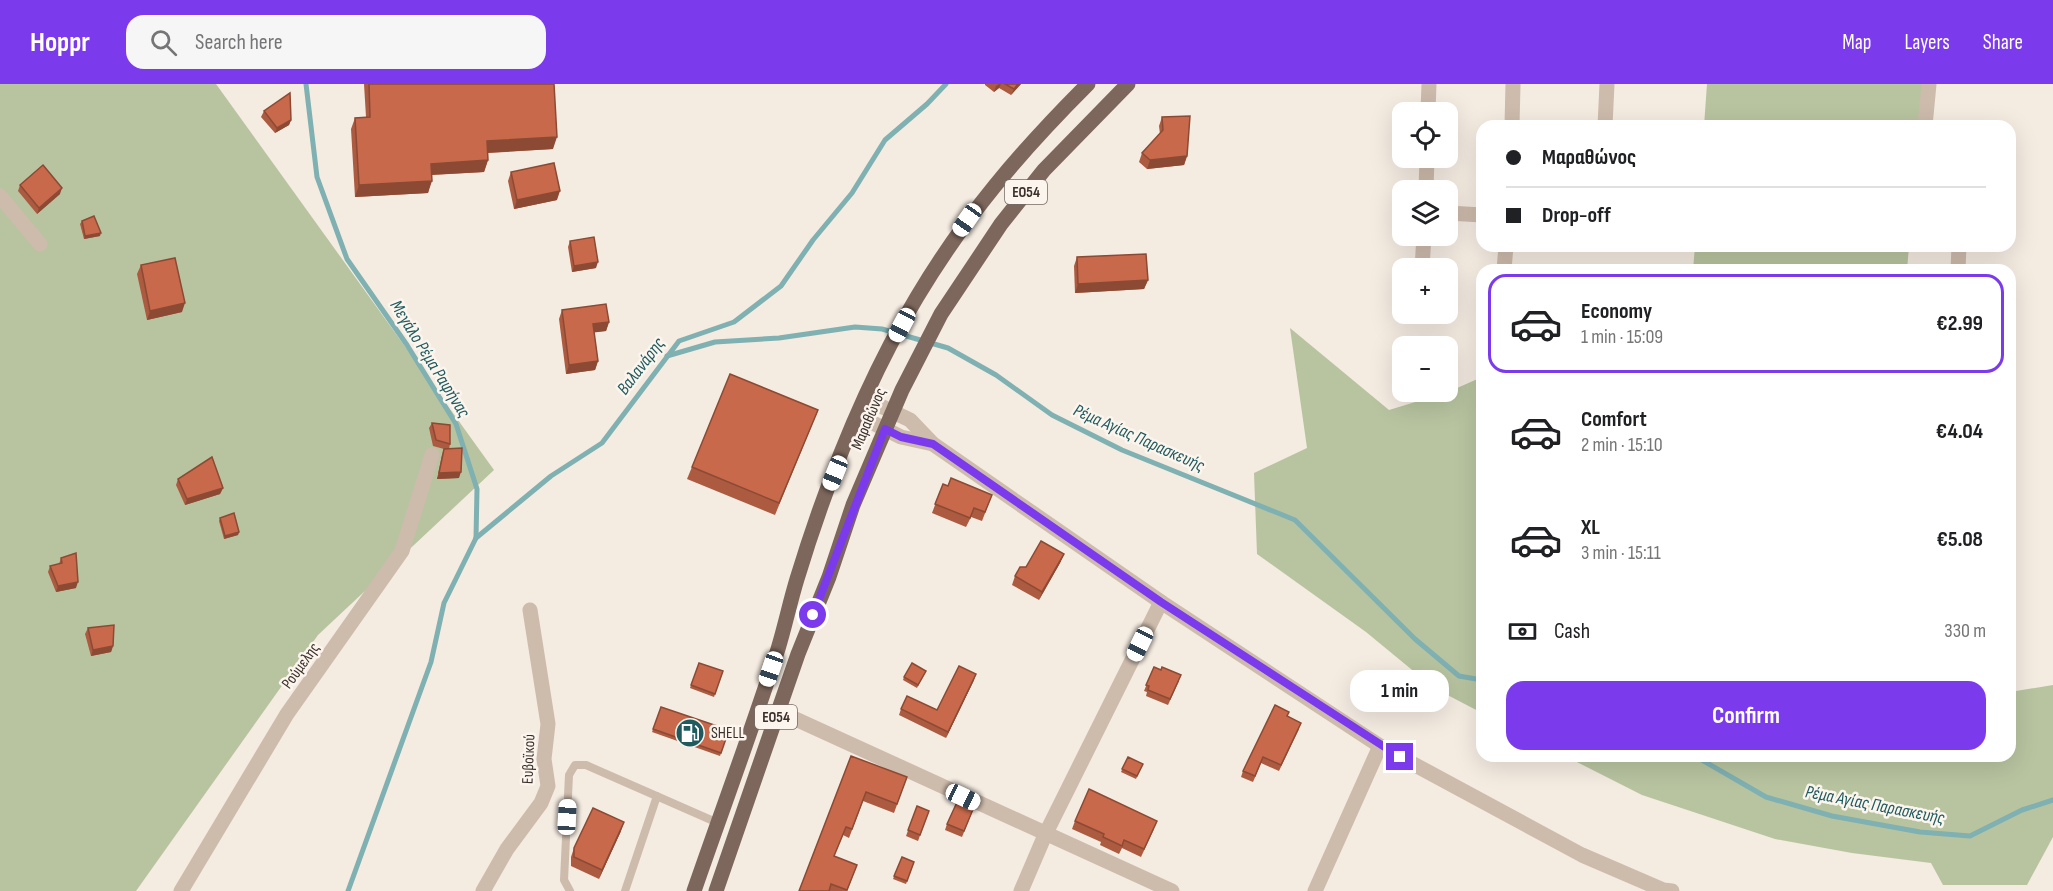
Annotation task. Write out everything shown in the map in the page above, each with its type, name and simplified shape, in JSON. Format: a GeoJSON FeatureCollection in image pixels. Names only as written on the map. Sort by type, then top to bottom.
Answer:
{"type":"FeatureCollection","features":[{"type":"Feature","properties":{"kind":"main road","name":"Μαραθώνος"},"geometry":{"type":"LineString","coordinates":[[694,891],[778,648],[816,525],[866,399],[886,357],[910,309],[957,234],[1024,148],[1088,84]]}},
{"type":"Feature","properties":{"kind":"main road","name":"Μαραθώνος"},"geometry":{"type":"LineString","coordinates":[[716,891],[853,505],[892,411],[914,366],[941,314],[981,251],[1022,196],[1128,84]]}},
{"type":"Feature","properties":{"kind":"street"},"geometry":{"type":"LineString","coordinates":[[1428,102],[1429,84]]}},
{"type":"Feature","properties":{"kind":"street"},"geometry":{"type":"LineString","coordinates":[[1512,120],[1513,84]]}},
{"type":"Feature","properties":{"kind":"street"},"geometry":{"type":"LineString","coordinates":[[1605,120],[1607,84]]}},
{"type":"Feature","properties":{"kind":"street"},"geometry":{"type":"LineString","coordinates":[[1925,120],[1929,84]]}},
{"type":"Feature","properties":{"kind":"street"},"geometry":{"type":"LineString","coordinates":[[0,196],[40,244]]}},
{"type":"Feature","properties":{"kind":"street"},"geometry":{"type":"LineString","coordinates":[[1458,214],[1476,215]]}},
{"type":"Feature","properties":{"kind":"street"},"geometry":{"type":"LineString","coordinates":[[866,399],[910,420],[933,444],[1161,602],[1380,746],[1582,855],[1663,890],[1672,891]]}},
{"type":"Feature","properties":{"kind":"street"},"geometry":{"type":"LineString","coordinates":[[859,416],[901,437],[933,444]]}},
{"type":"Feature","properties":{"kind":"street","name":"Ρούμελης"},"geometry":{"type":"LineString","coordinates":[[181,891],[287,714],[402,551],[420,502],[432,455]]}},
{"type":"Feature","properties":{"kind":"street"},"geometry":{"type":"LineString","coordinates":[[1021,891],[1045,835],[1161,602]]}},
{"type":"Feature","properties":{"kind":"street","name":"Ευβοϊκού"},"geometry":{"type":"LineString","coordinates":[[483,891],[507,849],[542,803],[548,786],[544,759],[548,724],[547,707],[530,610]]}},
{"type":"Feature","properties":{"kind":"street"},"geometry":{"type":"LineString","coordinates":[[778,711],[1045,835],[1172,891]]}},
{"type":"Feature","properties":{"kind":"street"},"geometry":{"type":"LineString","coordinates":[[1315,891],[1380,746]]}},
{"type":"Feature","properties":{"kind":"lane"},"geometry":{"type":"LineString","coordinates":[[570,891],[564,880],[570,770],[580,764],[718,823]]}},
{"type":"Feature","properties":{"kind":"lane"},"geometry":{"type":"LineString","coordinates":[[624,891],[657,796]]}},
{"type":"Feature","properties":{"kind":"green space"},"geometry":{"type":"Polygon","coordinates":[[[0,84],[216,84],[494,470],[318,635],[136,891],[0,891],[0,84]]]}},
{"type":"Feature","properties":{"kind":"green space"},"geometry":{"type":"Polygon","coordinates":[[[1707,84],[1924,84],[1921,120],[1704,120],[1707,84]]]}},
{"type":"Feature","properties":{"kind":"green space"},"geometry":{"type":"Polygon","coordinates":[[[1694,252],[1908,252],[1908,264],[1694,264],[1694,252]]]}},
{"type":"Feature","properties":{"kind":"green space"},"geometry":{"type":"Polygon","coordinates":[[[1290,328],[1389,410],[1415,402],[1458,402],[1458,388],[1476,380],[1476,710],[1434,688],[1366,632],[1257,554],[1254,473],[1307,448],[1290,328]]]}},
{"type":"Feature","properties":{"kind":"green space"},"geometry":{"type":"Polygon","coordinates":[[[2053,685],[2053,837],[2027,885],[1943,885],[1931,863],[1852,853],[1775,839],[1642,795],[1577,762],[2016,762],[2016,691],[2053,685]]]}},
{"type":"Feature","properties":{"kind":"building"},"geometry":{"type":"Polygon","coordinates":[[[369,84],[554,84],[557,137],[487,141],[488,160],[431,164],[432,181],[359,185],[355,118],[370,117],[369,84]]]}},
{"type":"Feature","properties":{"kind":"building"},"geometry":{"type":"Polygon","coordinates":[[[1005,84],[1018,84],[1014,89],[1005,84]]]}},
{"type":"Feature","properties":{"kind":"building"},"geometry":{"type":"Polygon","coordinates":[[[290,93],[291,120],[277,128],[264,111],[290,93]]]}},
{"type":"Feature","properties":{"kind":"building"},"geometry":{"type":"Polygon","coordinates":[[[1190,116],[1187,156],[1150,160],[1142,153],[1163,130],[1162,117],[1190,116]]]}},
{"type":"Feature","properties":{"kind":"building"},"geometry":{"type":"Polygon","coordinates":[[[554,163],[560,191],[517,200],[511,172],[554,163]]]}},
{"type":"Feature","properties":{"kind":"building"},"geometry":{"type":"Polygon","coordinates":[[[43,165],[62,188],[39,208],[20,185],[43,165]]]}},
{"type":"Feature","properties":{"kind":"building"},"geometry":{"type":"Polygon","coordinates":[[[94,216],[101,233],[85,236],[82,221],[94,216]]]}},
{"type":"Feature","properties":{"kind":"building"},"geometry":{"type":"Polygon","coordinates":[[[594,237],[598,262],[574,266],[570,241],[594,237]]]}},
{"type":"Feature","properties":{"kind":"building"},"geometry":{"type":"Polygon","coordinates":[[[1146,254],[1148,280],[1078,284],[1077,257],[1146,254]]]}},
{"type":"Feature","properties":{"kind":"building"},"geometry":{"type":"Polygon","coordinates":[[[175,258],[185,303],[150,311],[141,265],[175,258]]]}},
{"type":"Feature","properties":{"kind":"building"},"geometry":{"type":"Polygon","coordinates":[[[606,304],[609,322],[593,324],[598,361],[569,365],[562,310],[606,304]]]}},
{"type":"Feature","properties":{"kind":"building"},"geometry":{"type":"Polygon","coordinates":[[[730,374],[818,410],[779,503],[692,467],[730,374]]]}},
{"type":"Feature","properties":{"kind":"building"},"geometry":{"type":"Polygon","coordinates":[[[432,423],[450,425],[450,444],[436,440],[432,423]]]}},
{"type":"Feature","properties":{"kind":"building"},"geometry":{"type":"Polygon","coordinates":[[[462,448],[461,472],[439,473],[444,449],[462,448]]]}},
{"type":"Feature","properties":{"kind":"building"},"geometry":{"type":"Polygon","coordinates":[[[212,457],[223,488],[187,499],[178,479],[212,457]]]}},
{"type":"Feature","properties":{"kind":"building"},"geometry":{"type":"Polygon","coordinates":[[[951,478],[992,495],[985,512],[974,508],[970,518],[935,504],[943,484],[948,486],[951,478]]]}},
{"type":"Feature","properties":{"kind":"building"},"geometry":{"type":"Polygon","coordinates":[[[234,513],[239,532],[225,536],[220,518],[234,513]]]}},
{"type":"Feature","properties":{"kind":"building"},"geometry":{"type":"Polygon","coordinates":[[[1041,541],[1064,554],[1042,592],[1015,576],[1020,567],[1026,567],[1041,541]]]}},
{"type":"Feature","properties":{"kind":"building"},"geometry":{"type":"Polygon","coordinates":[[[76,553],[78,582],[58,586],[50,566],[62,563],[61,558],[76,553]]]}},
{"type":"Feature","properties":{"kind":"building"},"geometry":{"type":"Polygon","coordinates":[[[114,625],[113,646],[93,650],[88,628],[114,625]]]}},
{"type":"Feature","properties":{"kind":"building"},"geometry":{"type":"Polygon","coordinates":[[[699,663],[723,671],[715,694],[691,685],[699,663]]]}},
{"type":"Feature","properties":{"kind":"building"},"geometry":{"type":"Polygon","coordinates":[[[912,663],[926,671],[918,685],[904,677],[912,663]]]}},
{"type":"Feature","properties":{"kind":"building"},"geometry":{"type":"Polygon","coordinates":[[[959,666],[976,674],[948,732],[901,709],[907,696],[937,710],[959,666]]]}},
{"type":"Feature","properties":{"kind":"building"},"geometry":{"type":"Polygon","coordinates":[[[1154,667],[1161,670],[1162,667],[1181,675],[1170,699],[1148,690],[1149,686],[1146,685],[1154,667]]]}},
{"type":"Feature","properties":{"kind":"building"},"geometry":{"type":"Polygon","coordinates":[[[1275,705],[1289,712],[1287,716],[1301,723],[1281,765],[1263,757],[1255,776],[1243,771],[1275,705]]]}},
{"type":"Feature","properties":{"kind":"building","name":"SHELL"},"geometry":{"type":"Polygon","coordinates":[[[661,707],[729,730],[721,753],[653,729],[661,707]]]}},
{"type":"Feature","properties":{"kind":"building"},"geometry":{"type":"Polygon","coordinates":[[[851,756],[907,777],[897,804],[866,792],[852,829],[846,827],[834,856],[857,865],[847,890],[831,884],[829,891],[799,891],[851,756]]]}},
{"type":"Feature","properties":{"kind":"building"},"geometry":{"type":"Polygon","coordinates":[[[1128,757],[1143,764],[1137,776],[1122,769],[1128,757]]]}},
{"type":"Feature","properties":{"kind":"building"},"geometry":{"type":"Polygon","coordinates":[[[1089,789],[1157,821],[1144,849],[1124,840],[1122,846],[1103,837],[1104,834],[1075,821],[1089,789]]]}},
{"type":"Feature","properties":{"kind":"building"},"geometry":{"type":"Polygon","coordinates":[[[958,800],[974,807],[964,831],[947,824],[958,800]]]}},
{"type":"Feature","properties":{"kind":"building"},"geometry":{"type":"Polygon","coordinates":[[[917,806],[929,811],[920,835],[908,830],[917,806]]]}},
{"type":"Feature","properties":{"kind":"building"},"geometry":{"type":"Polygon","coordinates":[[[593,808],[624,822],[602,870],[574,857],[574,848],[593,808]]]}},
{"type":"Feature","properties":{"kind":"building"},"geometry":{"type":"Polygon","coordinates":[[[902,857],[914,862],[907,881],[894,876],[902,857]]]}},
{"type":"Feature","properties":{"kind":"waterway","name":"Μεγάλο Ρέμα Ραφήνας"},"geometry":{"type":"LineString","coordinates":[[306,84],[317,177],[347,259],[407,345],[456,424],[477,489],[476,538],[444,603],[431,662],[348,891]]}},
{"type":"Feature","properties":{"kind":"waterway","name":"Βαλανάρης"},"geometry":{"type":"LineString","coordinates":[[476,538],[551,476],[602,443],[679,341],[734,322],[781,286],[813,240],[852,193],[885,140],[927,104],[946,84]]}},
{"type":"Feature","properties":{"kind":"waterway","name":"Ρέμα Αγίας Παρασκευής"},"geometry":{"type":"LineString","coordinates":[[667,356],[715,342],[779,338],[855,327],[882,329],[948,348],[996,375],[1052,415],[1122,450],[1295,520],[1415,639],[1459,676],[1476,679]]}},
{"type":"Feature","properties":{"kind":"waterway","name":"Ρέμα Αγίας Παρασκευής"},"geometry":{"type":"LineString","coordinates":[[1705,762],[1766,797],[1832,816],[1920,832],[1970,836],[2022,810],[2053,800]]}},
{"type":"Feature","properties":{"kind":"place","name":"SHELL"},"geometry":{"type":"Point","coordinates":[690,733]}},
{"type":"Feature","properties":{"kind":"route"},"geometry":{"type":"LineString","coordinates":[[813,615],[829,577],[853,505],[885,429],[901,437],[933,444],[1161,602],[1400,757]]}}]}
